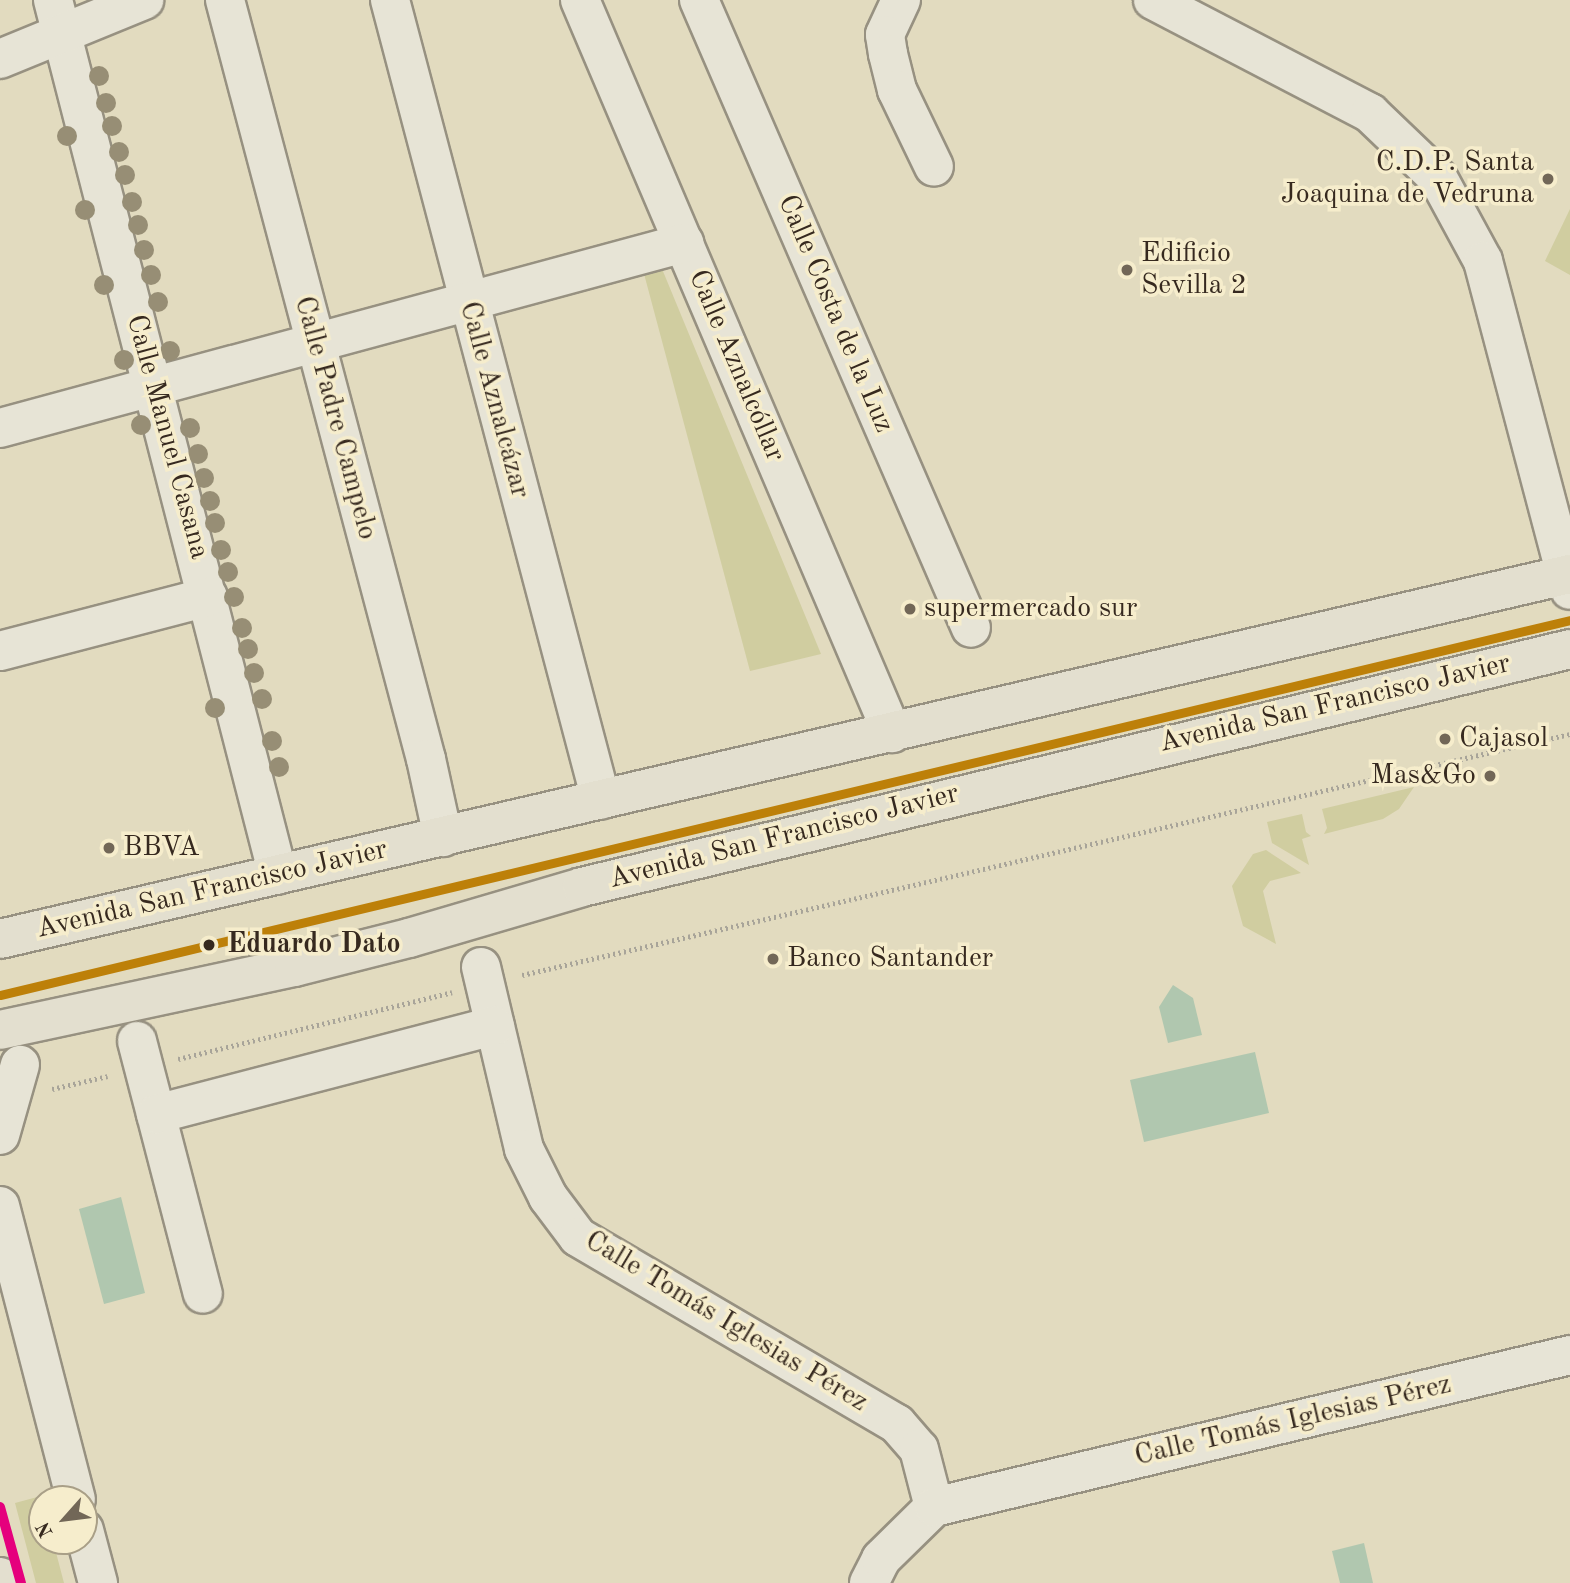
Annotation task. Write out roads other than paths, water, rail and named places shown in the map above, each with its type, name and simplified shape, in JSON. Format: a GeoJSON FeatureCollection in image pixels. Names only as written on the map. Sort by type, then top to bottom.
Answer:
{"type":"FeatureCollection","features":[{"type":"Feature","properties":{"kind":"main road","name":"Avenida San Francisco Javier"},"geometry":{"type":"LineString","coordinates":[[0,939],[1568,580]]}},
{"type":"Feature","properties":{"kind":"main road","name":"Avenida San Francisco Javier"},"geometry":{"type":"LineString","coordinates":[[0,1030],[294,967],[409,938],[596,883],[1570,649]]}},
{"type":"Feature","properties":{"kind":"main road"},"geometry":{"type":"LineString","coordinates":[[0,1577],[2,1583]]}},
{"type":"Feature","properties":{"kind":"street"},"geometry":{"type":"LineString","coordinates":[[0,59],[57,17],[144,0]]}},
{"type":"Feature","properties":{"kind":"street","name":"Calle Padre Campelo"},"geometry":{"type":"LineString","coordinates":[[225,0],[426,759],[443,837]]}},
{"type":"Feature","properties":{"kind":"street","name":"Calle Aznalcázar"},"geometry":{"type":"LineString","coordinates":[[390,0],[467,303],[601,800]]}},
{"type":"Feature","properties":{"kind":"street","name":"Calle Aznalcóllar"},"geometry":{"type":"LineString","coordinates":[[580,0],[892,733]]}},
{"type":"Feature","properties":{"kind":"street","name":"Calle Costa de la Luz"},"geometry":{"type":"LineString","coordinates":[[699,0],[971,628]]}},
{"type":"Feature","properties":{"kind":"street"},"geometry":{"type":"LineString","coordinates":[[901,0],[885,35],[888,54],[897,90],[934,167]]}},
{"type":"Feature","properties":{"kind":"street"},"geometry":{"type":"LineString","coordinates":[[1153,0],[1370,113],[1438,178],[1483,261],[1568,580]]}},
{"type":"Feature","properties":{"kind":"street","name":"Calle Manuel Casana"},"geometry":{"type":"LineString","coordinates":[[57,17],[278,875]]}},
{"type":"Feature","properties":{"kind":"street"},"geometry":{"type":"LineString","coordinates":[[0,428],[684,243]]}},
{"type":"Feature","properties":{"kind":"street"},"geometry":{"type":"LineString","coordinates":[[0,651],[208,597]]}},
{"type":"Feature","properties":{"kind":"street","name":"Calle Tomás Iglesias Pérez"},"geometry":{"type":"LineString","coordinates":[[486,978],[524,1149],[548,1197],[578,1237],[897,1424],[919,1449],[934,1507],[1570,1355]]}},
{"type":"Feature","properties":{"kind":"street"},"geometry":{"type":"LineString","coordinates":[[156,1114],[495,1026]]}},
{"type":"Feature","properties":{"kind":"street"},"geometry":{"type":"LineString","coordinates":[[152,1051],[156,1114],[203,1293]]}},
{"type":"Feature","properties":{"kind":"street"},"geometry":{"type":"LineString","coordinates":[[0,1135],[15,1082]]}},
{"type":"Feature","properties":{"kind":"street"},"geometry":{"type":"LineString","coordinates":[[0,1206],[72,1485]]}},
{"type":"Feature","properties":{"kind":"street"},"geometry":{"type":"LineString","coordinates":[[869,1583],[881,1559],[934,1507]]}},
{"type":"Feature","properties":{"kind":"street"},"geometry":{"type":"LineString","coordinates":[[91,1555],[98,1583]]}},
{"type":"Feature","properties":{"kind":"place","name":"C.D.P. Santa Joaquina de Vedruna"},"geometry":{"type":"Point","coordinates":[1548,179]}},
{"type":"Feature","properties":{"kind":"place","name":"Edificio Sevilla 2"},"geometry":{"type":"Point","coordinates":[1127,270]}},
{"type":"Feature","properties":{"kind":"place","name":"supermercado sur"},"geometry":{"type":"Point","coordinates":[910,609]}},
{"type":"Feature","properties":{"kind":"place","name":"Cajasol"},"geometry":{"type":"Point","coordinates":[1445,739]}},
{"type":"Feature","properties":{"kind":"place","name":"Mas&Go"},"geometry":{"type":"Point","coordinates":[1490,776]}},
{"type":"Feature","properties":{"kind":"place","name":"BBVA"},"geometry":{"type":"Point","coordinates":[109,848]}},
{"type":"Feature","properties":{"kind":"place","name":"Eduardo Dato"},"geometry":{"type":"Point","coordinates":[209,945]}},
{"type":"Feature","properties":{"kind":"place","name":"Banco Santander"},"geometry":{"type":"Point","coordinates":[773,959]}}]}
